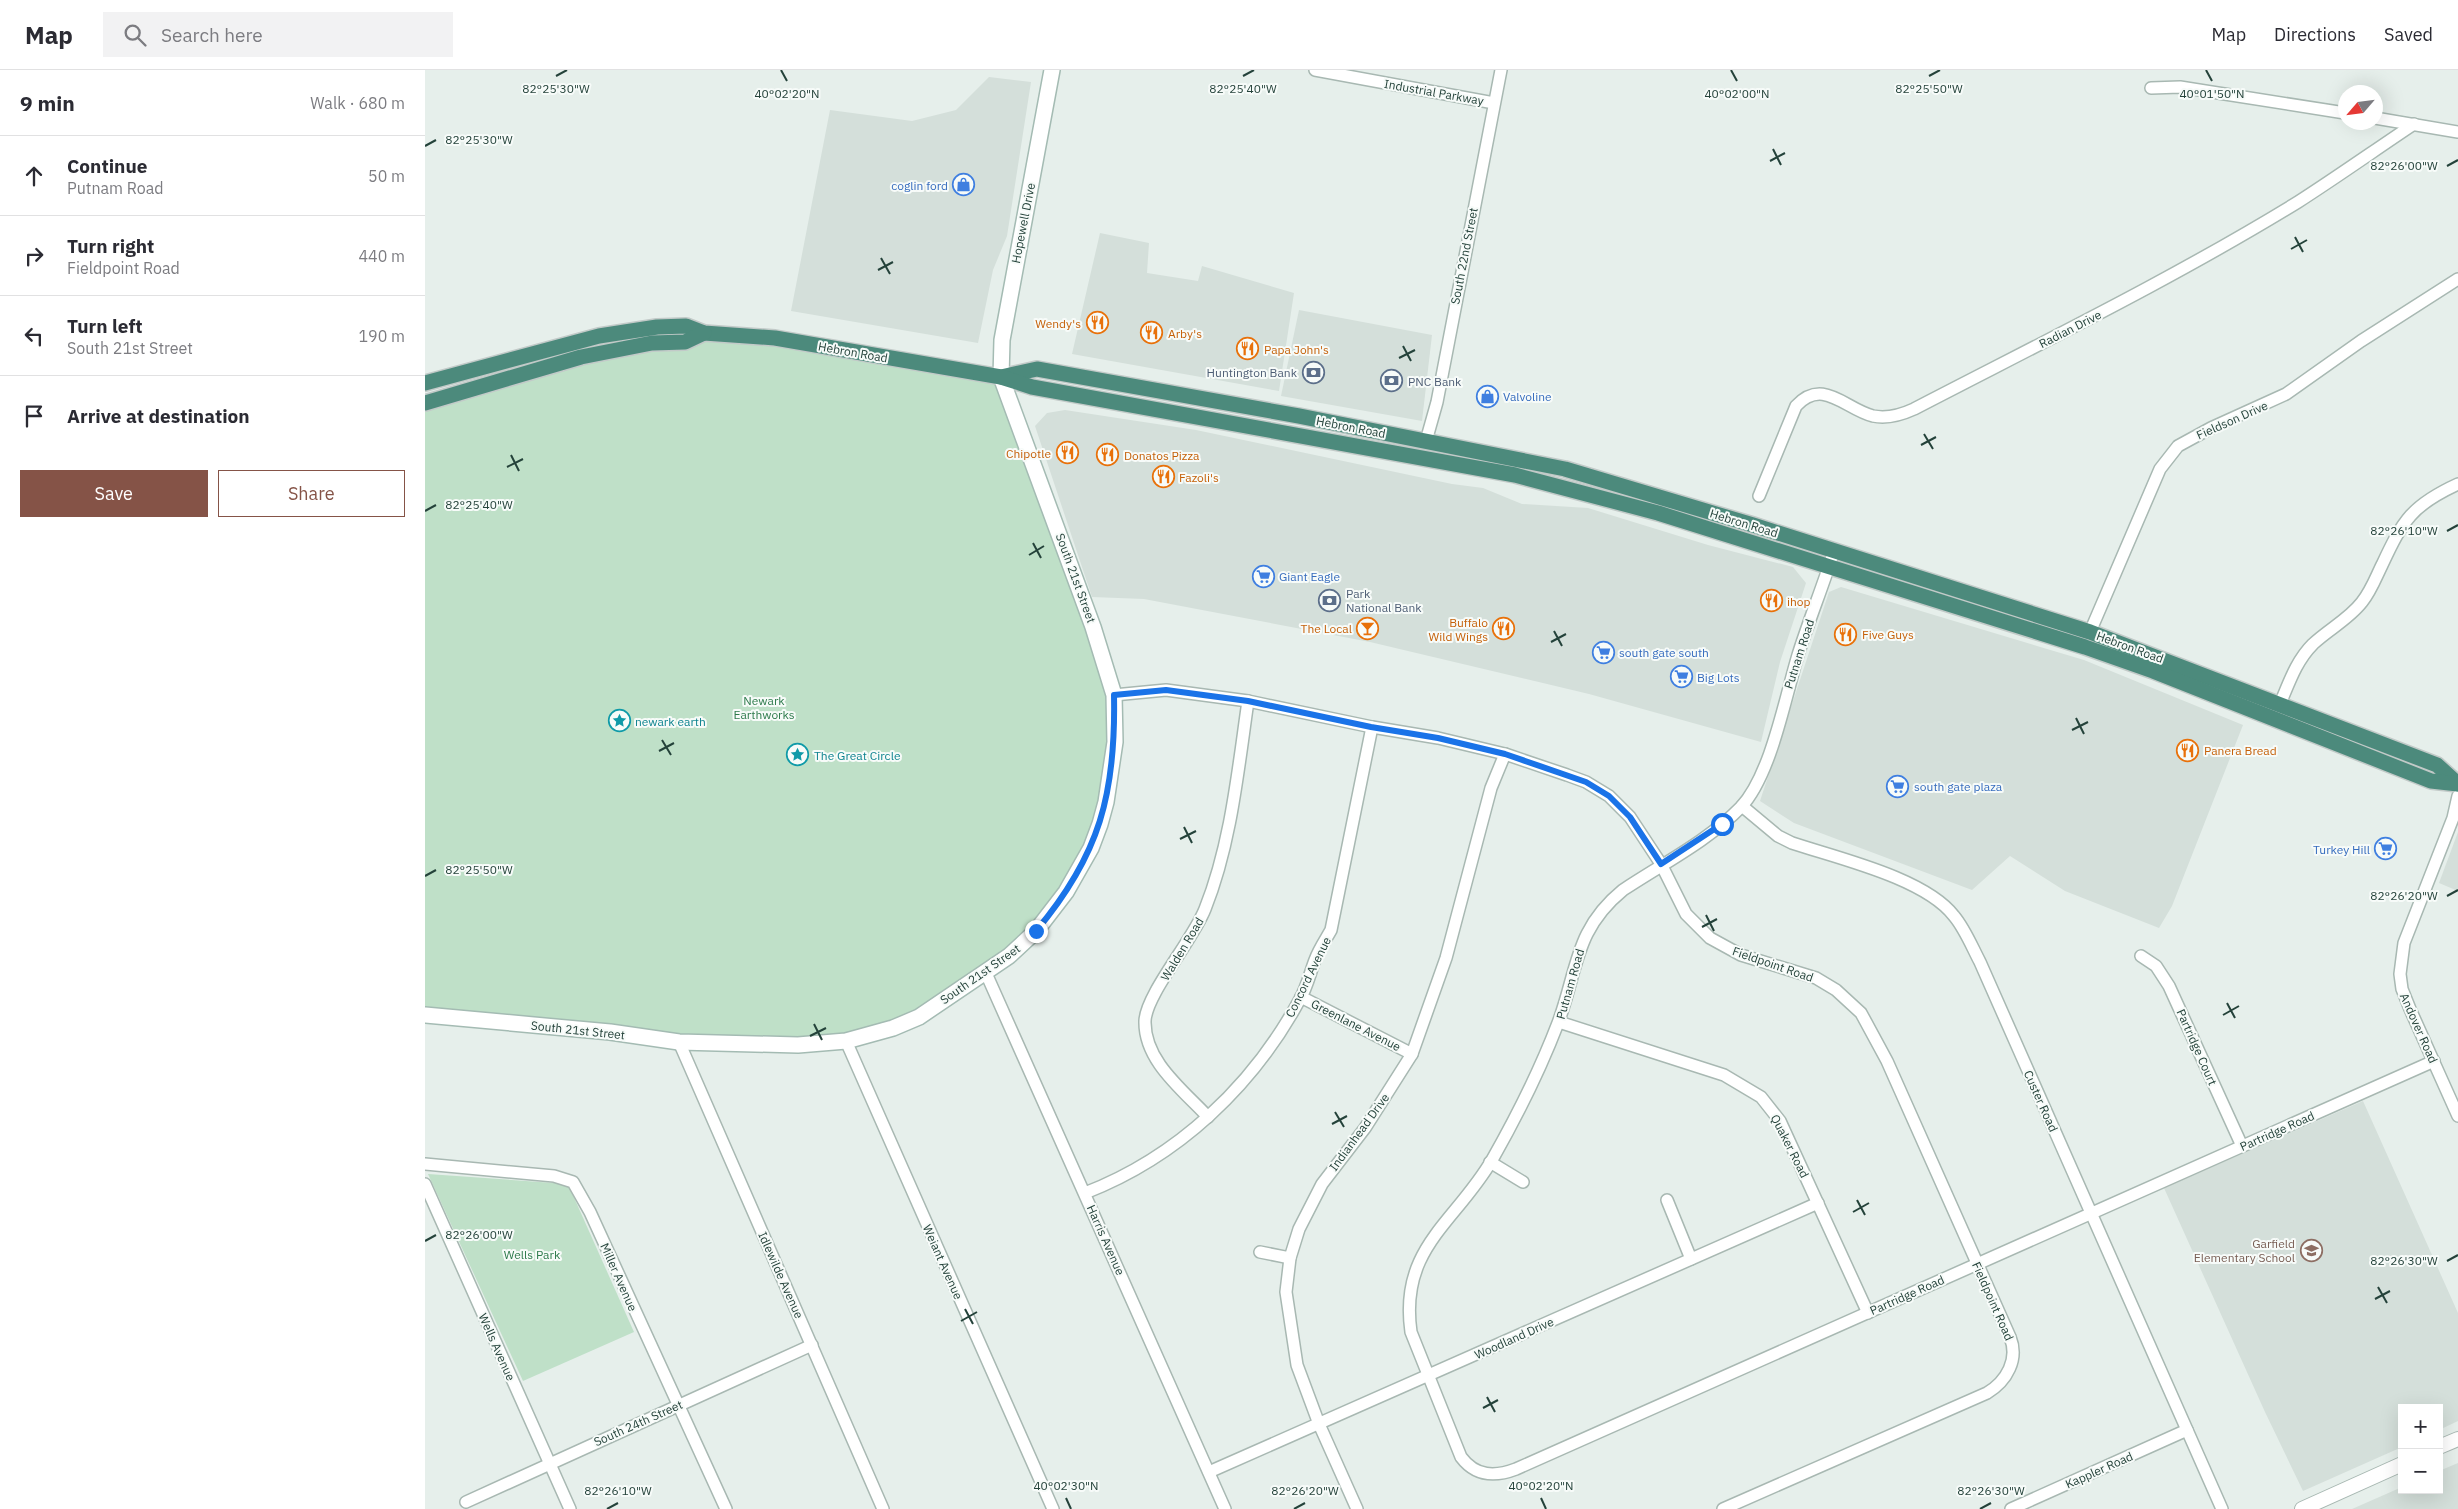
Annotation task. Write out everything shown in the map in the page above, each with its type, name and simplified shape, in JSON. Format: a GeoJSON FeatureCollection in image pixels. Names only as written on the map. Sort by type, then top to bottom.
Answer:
{"type":"FeatureCollection","features":[{"type":"Feature","properties":{"kind":"highway","name":"Hebron Road"},"geometry":{"type":"LineString","coordinates":[[425,383],[599,336],[657,327],[686,326],[704,333],[775,338],[1001,377],[1032,387],[1515,475],[1658,513],[2085,647],[2431,781],[2458,784]]}},
{"type":"Feature","properties":{"kind":"highway","name":"Hebron Road"},"geometry":{"type":"LineString","coordinates":[[425,403],[581,357],[652,343],[685,342],[704,333]]}},
{"type":"Feature","properties":{"kind":"highway","name":"Hebron Road"},"geometry":{"type":"LineString","coordinates":[[1001,377],[1037,369],[1426,441],[1547,466],[1670,500],[2090,632],[2437,765],[2458,784]]}},
{"type":"Feature","properties":{"kind":"highway"},"geometry":{"type":"LineString","coordinates":[[1333,442],[1342,437],[1404,448],[1426,441]]}},
{"type":"Feature","properties":{"kind":"highway"},"geometry":{"type":"LineString","coordinates":[[1429,460],[1452,454],[1535,470],[1547,466]]}},
{"type":"Feature","properties":{"kind":"main road","name":"Hopewell Drive"},"geometry":{"type":"LineString","coordinates":[[1001,377],[1002,340],[1052,70]]}},
{"type":"Feature","properties":{"kind":"main road","name":"South 21st Street"},"geometry":{"type":"LineString","coordinates":[[425,1015],[611,1032],[679,1042],[798,1045],[846,1041],[893,1028],[919,1017],[1009,956],[1036,931],[1067,892],[1091,848],[1106,802],[1115,742],[1114,695],[1093,627],[1001,377]]}},
{"type":"Feature","properties":{"kind":"street","name":"Industrial Parkway"},"geometry":{"type":"LineString","coordinates":[[1315,70],[1494,103]]}},
{"type":"Feature","properties":{"kind":"street","name":"South 22nd Street"},"geometry":{"type":"LineString","coordinates":[[1426,441],[1437,402],[1501,70]]}},
{"type":"Feature","properties":{"kind":"street"},"geometry":{"type":"LineString","coordinates":[[2151,88],[2180,87],[2338,112]]}},
{"type":"Feature","properties":{"kind":"street"},"geometry":{"type":"LineString","coordinates":[[2383,119],[2458,132]]}},
{"type":"Feature","properties":{"kind":"street","name":"Radian Drive"},"geometry":{"type":"LineString","coordinates":[[1759,496],[1796,406],[1804,398],[1813,394],[1835,397],[1873,416],[1900,416],[1914,410],[2126,300],[2219,248],[2297,202],[2414,124]]}},
{"type":"Feature","properties":{"kind":"street","name":"Fieldson Drive"},"geometry":{"type":"LineString","coordinates":[[2090,632],[2160,468],[2178,446],[2211,428],[2287,394],[2361,341],[2458,279]]}},
{"type":"Feature","properties":{"kind":"street"},"geometry":{"type":"LineString","coordinates":[[2280,704],[2300,660],[2312,645],[2362,602],[2373,584],[2401,526],[2410,515],[2433,495],[2458,484]]}},
{"type":"Feature","properties":{"kind":"street","name":"Putnam Road"},"geometry":{"type":"LineString","coordinates":[[1430,1375],[1411,1332],[1408,1310],[1410,1288],[1415,1268],[1440,1229],[1490,1162],[1533,1083],[1559,1022],[1584,937],[1611,900],[1722,824],[1742,806],[1770,753],[1799,653],[1834,551]]}},
{"type":"Feature","properties":{"kind":"street","name":"Fieldpoint Road"},"geometry":{"type":"LineString","coordinates":[[1114,695],[1166,690],[1248,701],[1371,727],[1438,738],[1505,754],[1586,782],[1609,796],[1630,817],[1661,864],[1687,914],[1709,938],[1741,955],[1816,978],[1844,997],[1861,1013],[1887,1061],[2014,1348],[2009,1368],[1995,1388],[1723,1509]]}},
{"type":"Feature","properties":{"kind":"street","name":"Walden Road"},"geometry":{"type":"LineString","coordinates":[[1208,1116],[1163,1069],[1151,1052],[1145,1021],[1151,1001],[1191,938],[1202,916],[1217,872],[1241,752],[1248,701]]}},
{"type":"Feature","properties":{"kind":"street","name":"Concord Avenue"},"geometry":{"type":"LineString","coordinates":[[1085,1193],[1113,1182],[1146,1163],[1208,1116],[1249,1075],[1276,1039],[1301,997],[1316,957],[1331,930],[1371,727]]}},
{"type":"Feature","properties":{"kind":"street","name":"Indianhead Drive"},"geometry":{"type":"LineString","coordinates":[[1357,1509],[1319,1424],[1297,1365],[1286,1292],[1290,1258],[1299,1229],[1322,1184],[1365,1128],[1411,1054],[1447,958],[1491,788],[1505,754]]}},
{"type":"Feature","properties":{"kind":"street","name":"Andover Road"},"geometry":{"type":"LineString","coordinates":[[2458,796],[2453,818],[2417,908],[2401,959],[2402,989],[2458,1116]]}},
{"type":"Feature","properties":{"kind":"street","name":"Custer Road"},"geometry":{"type":"LineString","coordinates":[[1742,806],[1778,836],[1914,886],[1934,898],[1954,915],[1980,962],[2222,1509]]}},
{"type":"Feature","properties":{"kind":"street","name":"Partridge Court"},"geometry":{"type":"LineString","coordinates":[[2141,956],[2156,966],[2169,986],[2242,1146]]}},
{"type":"Feature","properties":{"kind":"street","name":"Harris Avenue"},"geometry":{"type":"LineString","coordinates":[[985,971],[1225,1509]]}},
{"type":"Feature","properties":{"kind":"street","name":"Greenlane Avenue"},"geometry":{"type":"LineString","coordinates":[[1301,997],[1411,1054]]}},
{"type":"Feature","properties":{"kind":"street","name":"Quaker Road"},"geometry":{"type":"LineString","coordinates":[[1559,1022],[1724,1075],[1751,1089],[1761,1097],[1780,1121],[1868,1313]]}},
{"type":"Feature","properties":{"kind":"street","name":"Weiant Avenue"},"geometry":{"type":"LineString","coordinates":[[846,1041],[1053,1509]]}},
{"type":"Feature","properties":{"kind":"street","name":"Idlewilde Avenue"},"geometry":{"type":"LineString","coordinates":[[679,1042],[883,1509]]}},
{"type":"Feature","properties":{"kind":"street","name":"Partridge Road"},"geometry":{"type":"LineString","coordinates":[[1430,1375],[1465,1461],[1478,1472],[1500,1475],[2434,1061]]}},
{"type":"Feature","properties":{"kind":"street"},"geometry":{"type":"LineString","coordinates":[[1490,1162],[1523,1182]]}},
{"type":"Feature","properties":{"kind":"street","name":"Miller Avenue"},"geometry":{"type":"LineString","coordinates":[[425,1164],[555,1176],[573,1182],[590,1212],[726,1509]]}},
{"type":"Feature","properties":{"kind":"street","name":"Wells Avenue"},"geometry":{"type":"LineString","coordinates":[[425,1184],[570,1509]]}},
{"type":"Feature","properties":{"kind":"street"},"geometry":{"type":"LineString","coordinates":[[1667,1200],[1691,1259]]}},
{"type":"Feature","properties":{"kind":"street","name":"Woodland Drive"},"geometry":{"type":"LineString","coordinates":[[1209,1472],[1818,1203]]}},
{"type":"Feature","properties":{"kind":"street"},"geometry":{"type":"LineString","coordinates":[[1260,1252],[1290,1258]]}},
{"type":"Feature","properties":{"kind":"street","name":"South 24th Street"},"geometry":{"type":"LineString","coordinates":[[466,1502],[812,1345]]}},
{"type":"Feature","properties":{"kind":"street","name":"Kappler Road"},"geometry":{"type":"LineString","coordinates":[[2011,1509],[2187,1430]]}},
{"type":"Feature","properties":{"kind":"street"},"geometry":{"type":"LineString","coordinates":[[2443,1445],[2458,1439]]}},
{"type":"Feature","properties":{"kind":"street"},"geometry":{"type":"LineString","coordinates":[[2302,1509],[2398,1466]]}},
{"type":"Feature","properties":{"kind":"shaded area"},"geometry":{"type":"Polygon","coordinates":[[[989,77],[1031,82],[1007,236],[993,270],[978,343],[791,311],[830,110],[912,121],[956,110],[989,77]]]}},
{"type":"Feature","properties":{"kind":"shaded area"},"geometry":{"type":"Polygon","coordinates":[[[1100,233],[1149,243],[1147,273],[1198,281],[1202,266],[1294,293],[1279,391],[1072,354],[1100,233]]]}},
{"type":"Feature","properties":{"kind":"shaded area"},"geometry":{"type":"Polygon","coordinates":[[[1299,310],[1432,335],[1422,421],[1281,396],[1299,310]]]}},
{"type":"Feature","properties":{"kind":"shaded area"},"geometry":{"type":"Polygon","coordinates":[[[1065,410],[1196,430],[1452,484],[1483,488],[1522,504],[1588,508],[1708,545],[1793,567],[1806,583],[1780,662],[1761,742],[1589,694],[1370,642],[1144,599],[1092,597],[1035,426],[1047,413],[1065,410]]]}},
{"type":"Feature","properties":{"kind":"shaded area"},"geometry":{"type":"Polygon","coordinates":[[[1841,587],[2084,660],[2243,725],[2172,906],[2159,928],[2065,891],[2010,856],[1972,890],[1794,823],[1760,801],[1829,592],[1841,587]]]}},
{"type":"Feature","properties":{"kind":"shaded area"},"geometry":{"type":"Polygon","coordinates":[[[2458,832],[2458,891],[2439,883],[2458,832]]]}},
{"type":"Feature","properties":{"kind":"shaded area","name":"Garfield Elementary School"},"geometry":{"type":"Polygon","coordinates":[[[2363,1101],[2458,1313],[2458,1421],[2443,1428],[2443,1404],[2398,1404],[2398,1449],[2303,1491],[2265,1412],[2164,1188],[2363,1101]]]}},
{"type":"Feature","properties":{"kind":"shaded area"},"geometry":{"type":"Polygon","coordinates":[[[2458,1463],[2458,1509],[2352,1509],[2398,1489],[2398,1494],[2443,1494],[2443,1469],[2458,1463]]]}},
{"type":"Feature","properties":{"kind":"green space","name":"Newark Earthworks"},"geometry":{"type":"Polygon","coordinates":[[[704,333],[1001,377],[1114,695],[1100,824],[1036,931],[919,1017],[794,1045],[425,1015],[425,403],[704,333]]]}},
{"type":"Feature","properties":{"kind":"green space","name":"Wells Park"},"geometry":{"type":"Polygon","coordinates":[[[428,1174],[568,1184],[634,1332],[523,1381],[428,1174]]]}},
{"type":"Feature","properties":{"kind":"place","name":"coglin ford"},"geometry":{"type":"Point","coordinates":[964,185]}},
{"type":"Feature","properties":{"kind":"place","name":"Wendy's"},"geometry":{"type":"Point","coordinates":[1097,323]}},
{"type":"Feature","properties":{"kind":"place","name":"Arby's"},"geometry":{"type":"Point","coordinates":[1152,333]}},
{"type":"Feature","properties":{"kind":"place","name":"Papa John's"},"geometry":{"type":"Point","coordinates":[1248,349]}},
{"type":"Feature","properties":{"kind":"place","name":"Huntington Bank"},"geometry":{"type":"Point","coordinates":[1313,372]}},
{"type":"Feature","properties":{"kind":"place","name":"PNC Bank"},"geometry":{"type":"Point","coordinates":[1392,381]}},
{"type":"Feature","properties":{"kind":"place","name":"Valvoline"},"geometry":{"type":"Point","coordinates":[1487,396]}},
{"type":"Feature","properties":{"kind":"place","name":"Chipotle"},"geometry":{"type":"Point","coordinates":[1067,453]}},
{"type":"Feature","properties":{"kind":"place","name":"Donatos Pizza"},"geometry":{"type":"Point","coordinates":[1108,455]}},
{"type":"Feature","properties":{"kind":"place","name":"Fazoli's"},"geometry":{"type":"Point","coordinates":[1163,477]}},
{"type":"Feature","properties":{"kind":"place","name":"Giant Eagle"},"geometry":{"type":"Point","coordinates":[1263,576]}},
{"type":"Feature","properties":{"kind":"place","name":"Park National Bank"},"geometry":{"type":"Point","coordinates":[1330,600]}},
{"type":"Feature","properties":{"kind":"place","name":"ihop"},"geometry":{"type":"Point","coordinates":[1771,601]}},
{"type":"Feature","properties":{"kind":"place","name":"The Local"},"geometry":{"type":"Point","coordinates":[1368,628]}},
{"type":"Feature","properties":{"kind":"place","name":"Buffalo Wild Wings"},"geometry":{"type":"Point","coordinates":[1504,629]}},
{"type":"Feature","properties":{"kind":"place","name":"Five Guys"},"geometry":{"type":"Point","coordinates":[1846,634]}},
{"type":"Feature","properties":{"kind":"place","name":"south gate south"},"geometry":{"type":"Point","coordinates":[1603,652]}},
{"type":"Feature","properties":{"kind":"place","name":"Big Lots"},"geometry":{"type":"Point","coordinates":[1681,677]}},
{"type":"Feature","properties":{"kind":"place","name":"newark earth"},"geometry":{"type":"Point","coordinates":[619,721]}},
{"type":"Feature","properties":{"kind":"place","name":"Panera Bread"},"geometry":{"type":"Point","coordinates":[2188,750]}},
{"type":"Feature","properties":{"kind":"place","name":"The Great Circle"},"geometry":{"type":"Point","coordinates":[798,755]}},
{"type":"Feature","properties":{"kind":"place","name":"south gate plaza"},"geometry":{"type":"Point","coordinates":[1898,786]}},
{"type":"Feature","properties":{"kind":"place","name":"Turkey Hill"},"geometry":{"type":"Point","coordinates":[2386,849]}},
{"type":"Feature","properties":{"kind":"place","name":"Garfield Elementary School"},"geometry":{"type":"Point","coordinates":[2311,1250]}},
{"type":"Feature","properties":{"kind":"route"},"geometry":{"type":"LineString","coordinates":[[1036,931],[1067,892],[1091,848],[1100,824],[1106,802],[1115,742],[1114,695],[1166,690],[1248,701],[1371,727],[1438,738],[1505,754],[1586,782],[1609,796],[1630,817],[1661,864],[1722,824]]}}]}
